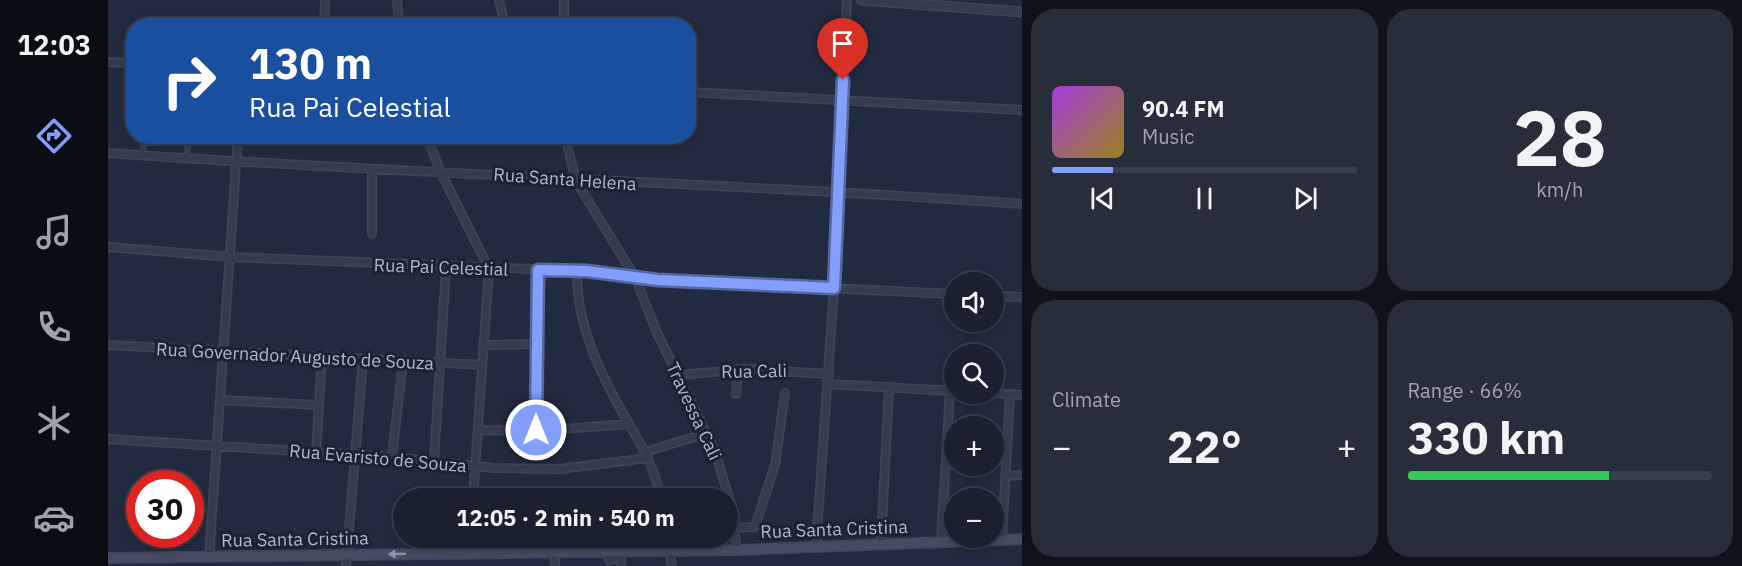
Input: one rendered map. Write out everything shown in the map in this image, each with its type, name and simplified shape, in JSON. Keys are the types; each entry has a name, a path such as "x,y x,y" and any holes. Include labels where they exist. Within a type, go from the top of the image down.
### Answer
{"main road":[{"name":"Rua Santa Cristina","path":"1004,540 1022,539"},
{"name":"Rua Santa Cristina","path":"108,558 737,550 944,542"}],"street":[{"path":"324,18 325,0"},
{"path":"397,0 398,18"},
{"path":"499,0 503,18"},
{"path":"564,0 564,18"},
{"path":"816,546 834,288 847,0"},
{"path":"861,0 1022,12"},
{"path":"108,62 126,63"},
{"path":"696,92 1022,110"},
{"path":"209,558 238,144"},
{"path":"430,144 440,171 489,269 474,488"},
{"name":"Travessa Cali","path":"567,144 576,181 635,277 657,333 707,433 725,488"},
{"name":"Rua Santa Helena","path":"108,153 237,163 440,171 576,181 838,191 1022,204"},
{"path":"372,169 372,234"},
{"name":"Rua Pai Celestial","path":"108,247 231,257 577,271 635,277 944,294"},
{"path":"434,461 446,267"},
{"path":"536,430 538,270"},
{"path":"577,271 578,302 591,348 653,467 658,488"},
{"path":"1004,296 1022,297"},
{"path":"483,345 536,344"},
{"name":"Rua Governador Augusto de Souza","path":"108,345 482,365"},
{"path":"316,453 322,357"},
{"path":"346,566 363,359"},
{"path":"392,457 404,362"},
{"path":"736,394 738,369"},
{"name":"Rua Cali","path":"679,375 738,369 772,369 829,374"},
{"path":"828,384 944,390"},
{"path":"881,543 888,387"},
{"path":"738,528 755,527 775,465 785,393"},
{"path":"1004,394 1022,395"},
{"path":"1004,497 1010,394"},
{"path":"220,400 318,405"},
{"path":"941,542 951,404"},
{"path":"479,430 536,430 629,424"},
{"name":"Rua Evaristo de Souza","path":"108,439 392,457 476,466 560,469 647,455 707,433"},
{"path":"1005,476 1022,475"},
{"path":"470,548 470,552"},
{"path":"609,548 609,560 621,558 621,566"},
{"path":"668,548 672,566"},
{"path":"555,553 555,566"}],"lane":[{"path":"142,156 143,144"},
{"path":"187,159 188,144"}],"route":[{"path":"536,430 538,270 587,271 658,280 834,288 843,80"}]}
